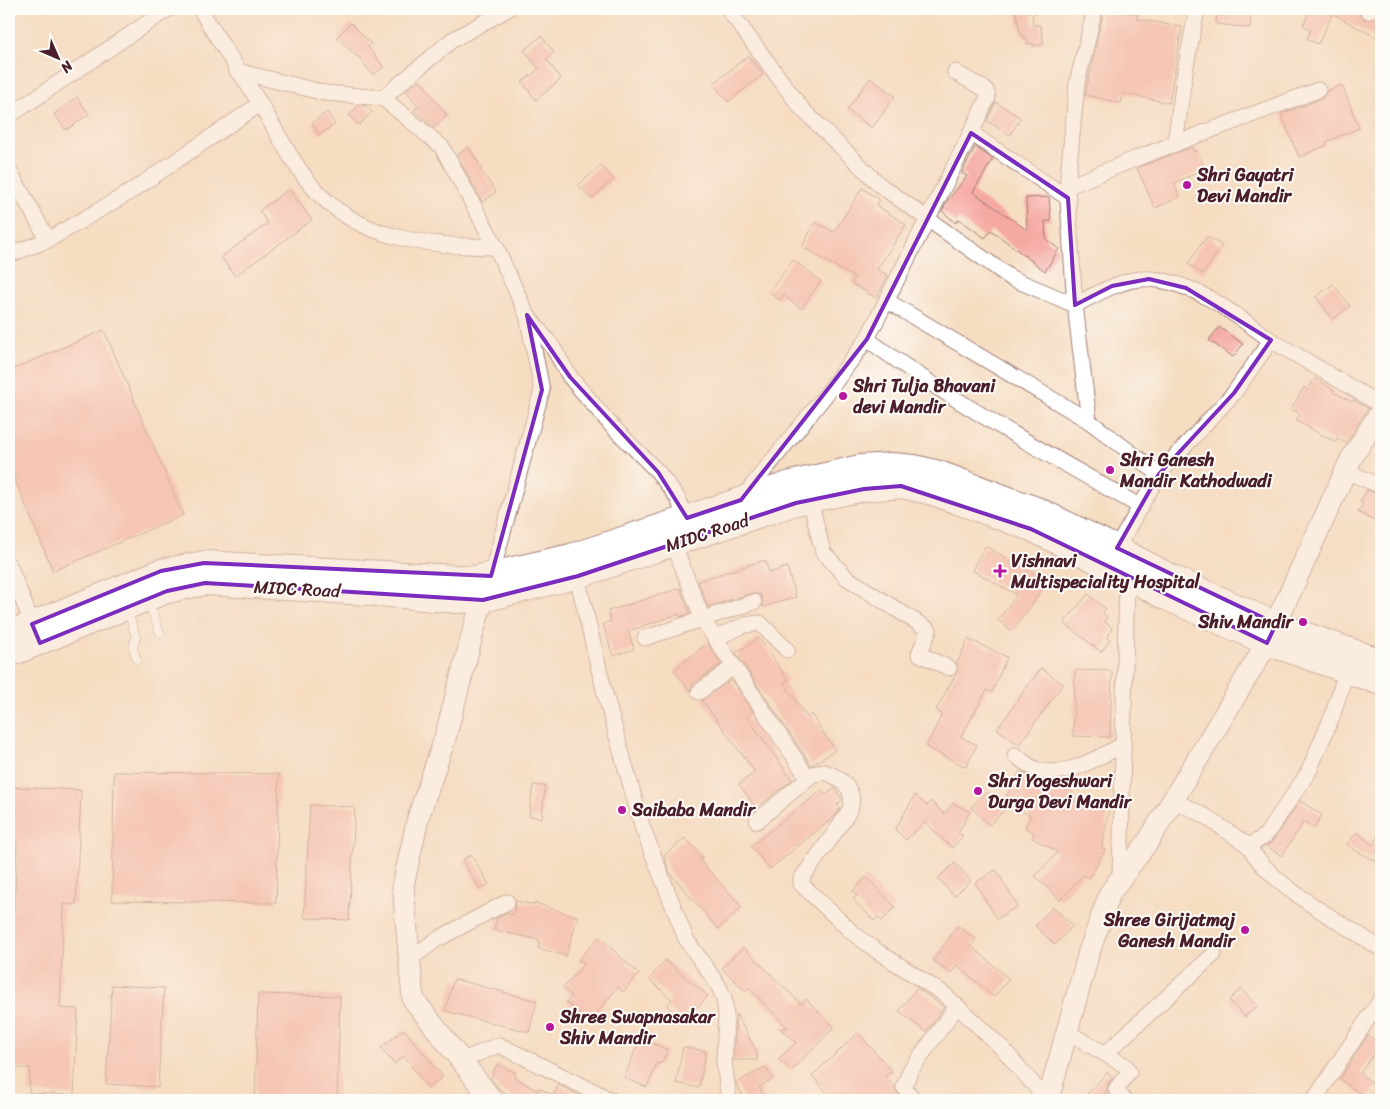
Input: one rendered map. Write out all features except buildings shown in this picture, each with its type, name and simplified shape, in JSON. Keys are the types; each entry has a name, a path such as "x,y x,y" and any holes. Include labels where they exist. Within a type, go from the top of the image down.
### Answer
{"main road":[{"name":"MIDC Road","path":"686,533 741,500 791,483 860,467 892,465 914,467 939,473 1039,510 1164,597 1272,634 1381,662"},
{"name":"MIDC Road","path":"9,655 36,633 161,571 204,562 358,582 458,601 483,600 574,566 686,533 810,500 864,488 901,486 933,494 1031,529 1117,563"},
{"name":"MIDC Road","path":"9,633 36,633 137,603 167,591 205,584 474,578 574,566"},
{"name":"MIDC Road","path":"1272,634 1346,672 1381,683"}],"street":[{"path":"9,116 168,9"},
{"path":"200,9 290,155 312,186 334,208 356,222 382,234 414,242 451,247 496,247"},
{"path":"383,98 452,40 508,9"},
{"path":"728,9 802,109 881,186 1011,278 1075,305"},
{"path":"1089,420 1075,305 1068,192 1077,83 1095,9"},
{"path":"1175,144 1185,71 1198,9"},
{"path":"1366,9 1369,11 1372,9"},
{"path":"237,71 325,93 383,98 442,147 496,247 527,315 542,390 445,738 418,818 403,886 414,1000 492,1100"},
{"path":"741,500 824,398 867,339 888,301 988,97 986,90 955,72"},
{"path":"1068,192 1175,144 1318,90"},
{"path":"9,255 48,240 130,192 260,104"},
{"path":"971,133 1068,192"},
{"path":"9,170 48,240"},
{"path":"1075,305 1112,286 1149,279 1186,288 1230,311 1271,340 1381,405"},
{"path":"888,301 1089,420 1159,474"},
{"path":"527,315 552,346 570,377 611,425 658,472 677,497 703,620 808,778"},
{"path":"867,339 968,408 1141,507"},
{"path":"1120,879 1123,745 1117,563 1141,507 1159,474 1234,393 1271,340"},
{"path":"1047,1100 1089,952 1110,893 1149,840 1272,634 1345,471 1381,412"},
{"path":"1345,471 1381,486"},
{"path":"810,500 824,552 847,578 929,630 919,654 949,668"},
{"path":"9,565 36,633"},
{"path":"574,566 605,694 643,829 686,939 718,985 724,998 726,1015 724,1061 728,1100"},
{"path":"645,638 754,602"},
{"path":"715,638 745,624 760,623 787,650"},
{"path":"699,692 733,667"},
{"path":"1249,846 1265,836 1308,773 1333,714 1346,672"},
{"path":"1015,755 1037,770 1056,771 1075,768 1123,745"},
{"path":"757,822 808,778 819,772 839,778 849,790 851,805 801,879 802,885 853,933 877,951 944,994 1008,1054 1047,1100"},
{"path":"1173,800 1205,816 1249,846 1256,859 1278,881 1381,948"},
{"path":"410,959 436,940 507,902"},
{"path":"1106,1053 1214,954"},
{"path":"1314,1100 1381,999"},
{"path":"914,1100 904,1087 910,1070 957,1006"},
{"path":"1067,1032 1129,1068 1130,1072 1116,1089 1124,1100"},
{"path":"460,1061 499,1045 611,1100"}],"lane":[{"path":"137,603 160,633"},
{"path":"137,603 136,637 133,648 137,660"}],"highlighted area":[{"path":"971,133 1068,198 1075,305 1112,286 1149,279 1186,288 1271,340 1234,393 1159,474 1117,548 1276,624 1267,643 1031,529 901,486 864,489 796,503 578,576 483,600 205,583 167,591 40,643 32,624 161,571 204,563 491,576 542,390 527,315 570,377 658,472 687,518 741,500 867,339"}],"place":[{"name":"Shri Gayatri Devi Mandir","path":"1187,185"},
{"name":"Shri Tulja Bhavani devi Mandir","path":"843,396"},
{"name":"Shri Ganesh Mandir Kathodwadi","path":"1110,470"},
{"name":"Vishnavi Multispeciality Hospital","path":"1000,571"},
{"name":"Shiv Mandir","path":"1303,622"},
{"name":"Shri Yogeshwari Durga Devi Mandir","path":"978,791"},
{"name":"Saibaba Mandir","path":"622,810"},
{"name":"Shree Girijatmaj Ganesh Mandir","path":"1245,930"},
{"name":"Shree Swapnasakar Shiv Mandir","path":"550,1027"}]}
